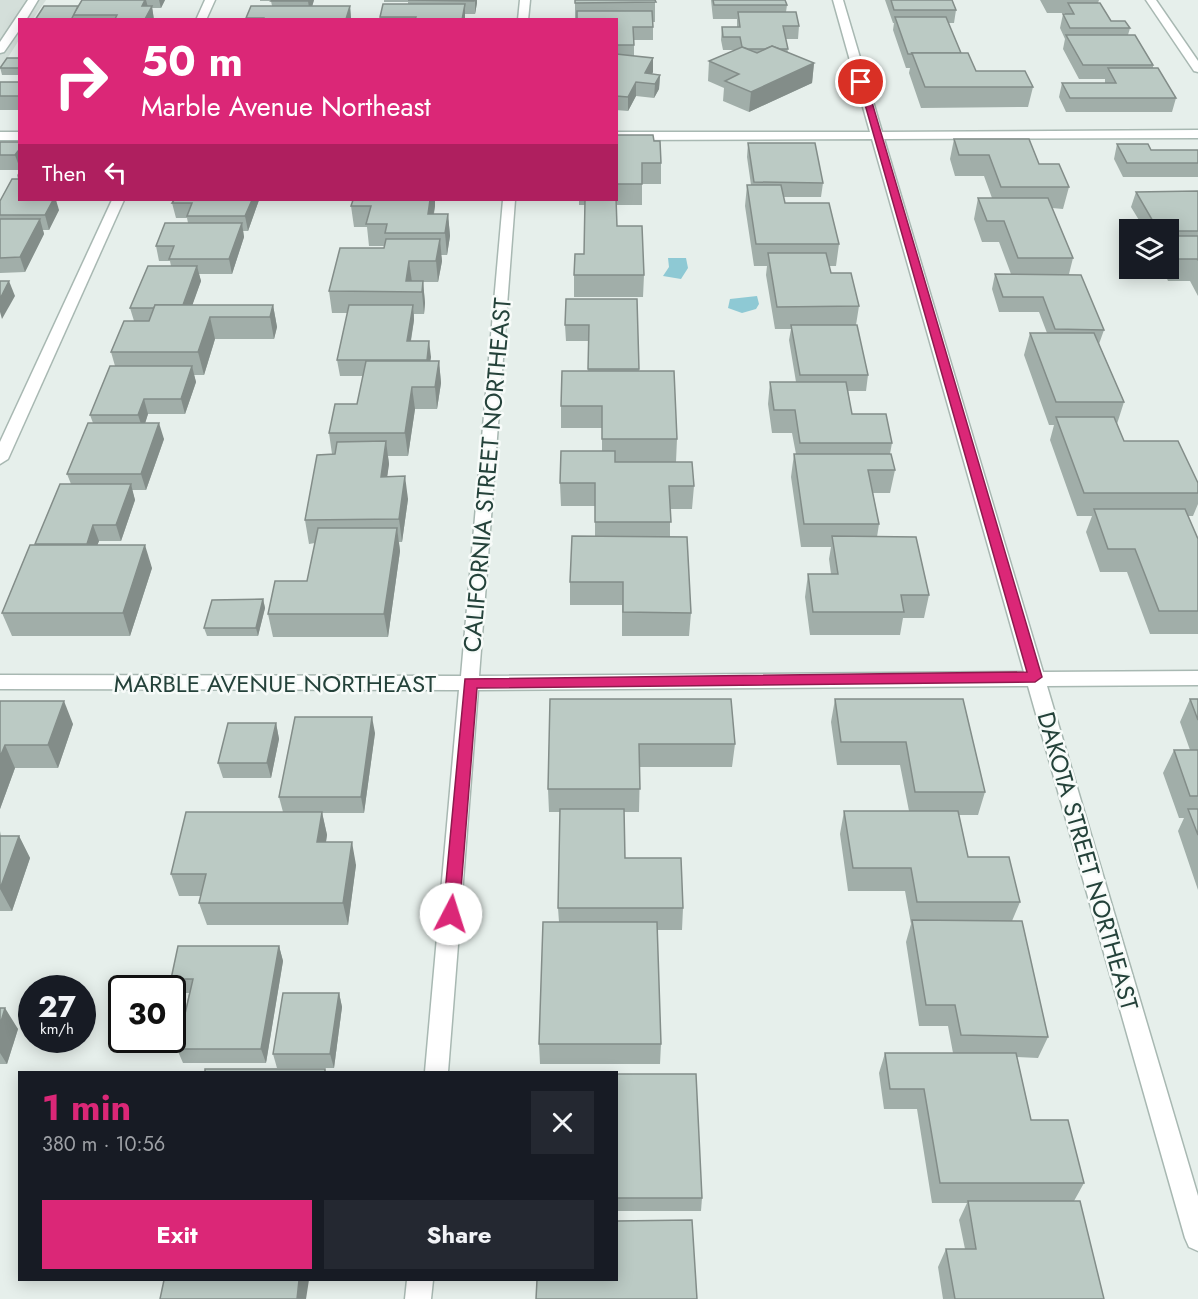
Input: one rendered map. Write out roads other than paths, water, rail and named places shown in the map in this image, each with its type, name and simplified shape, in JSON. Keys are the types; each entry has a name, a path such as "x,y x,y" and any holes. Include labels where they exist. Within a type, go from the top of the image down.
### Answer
{"street":[{"path":"21,18 33,0"},
{"path":"202,18 210,0"},
{"path":"524,18 525,0"},
{"name":"DAKOTA STREET NORTHEAST","path":"838,0 1198,1238"},
{"path":"1151,0 1198,69"},
{"path":"0,50 18,23"},
{"path":"618,136 1198,134"},
{"path":"0,136 18,136"},
{"path":"0,459 118,201"},
{"name":"CALIFORNIA STREET NORTHEAST","path":"437,1071 509,201"},
{"name":"MARBLE AVENUE NORTHEAST","path":"0,682 470,683 1035,677 1198,678"},
{"path":"418,1299 420,1281"}],"water":[{"path":"668,258 686,258 688,268 681,279 663,276 669,267"},
{"path":"757,296 759,304 756,309 742,313 728,308 730,299"}]}
